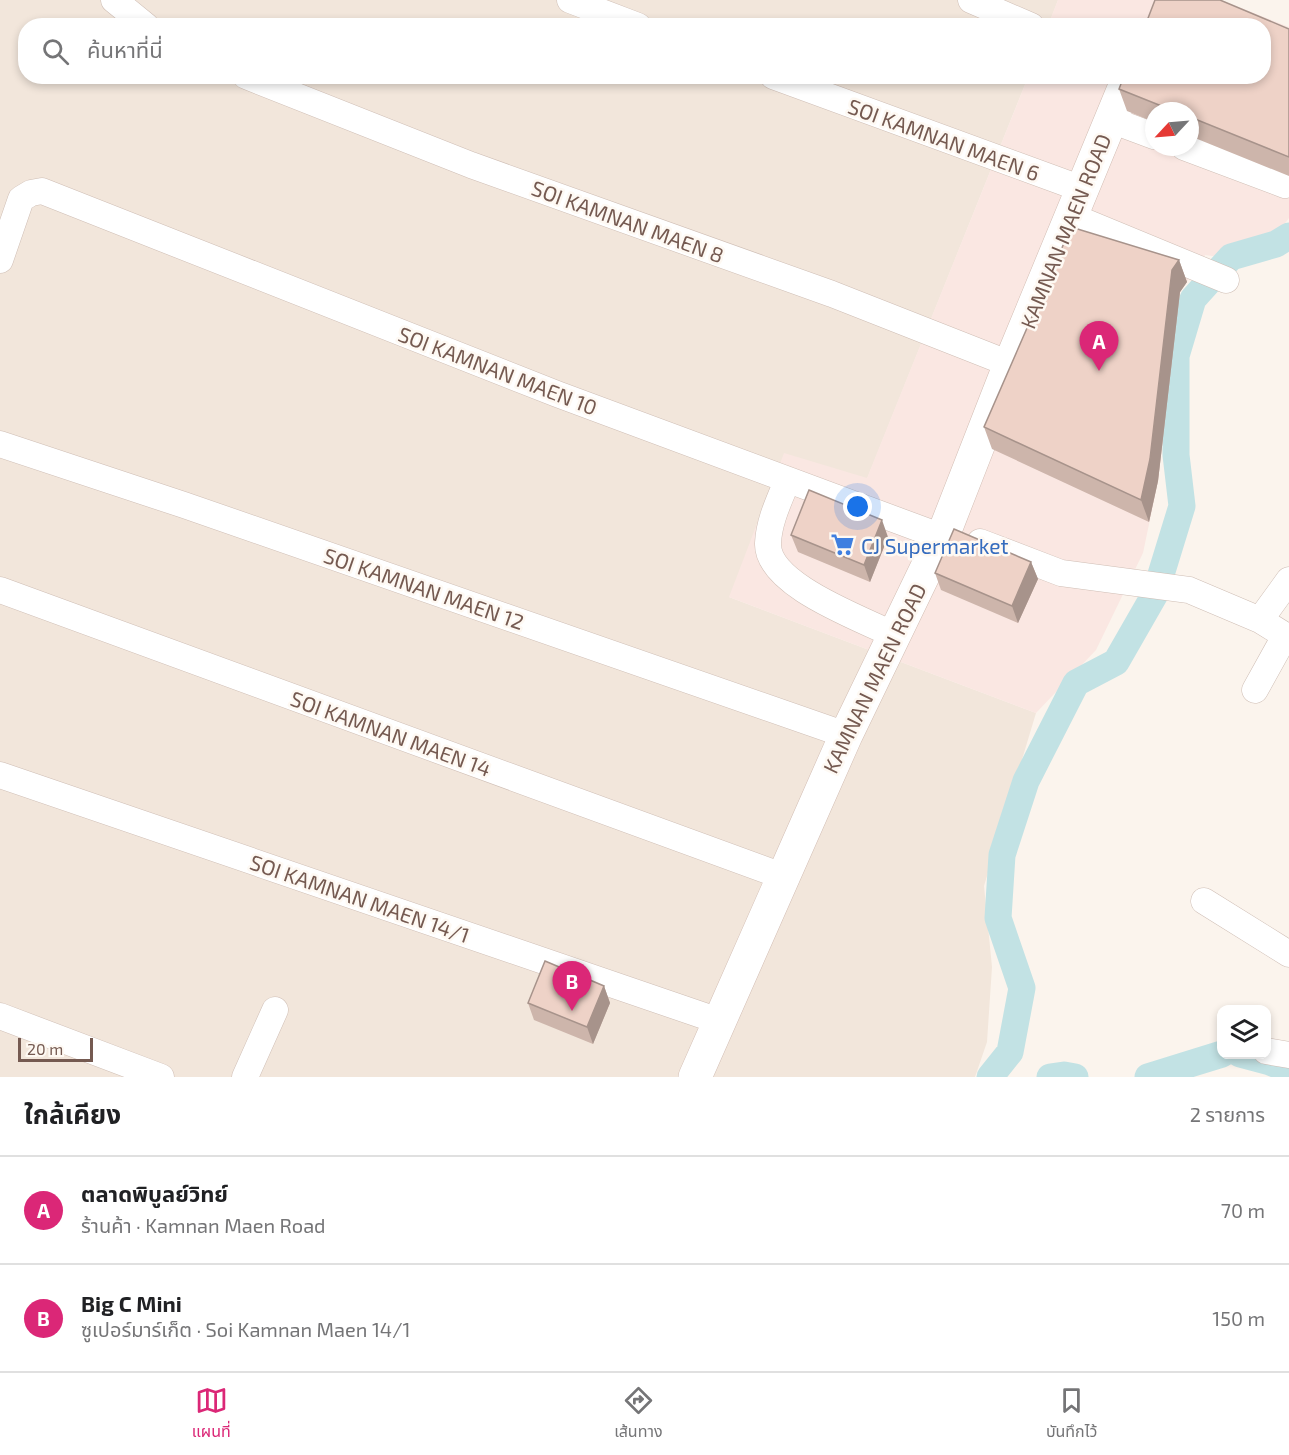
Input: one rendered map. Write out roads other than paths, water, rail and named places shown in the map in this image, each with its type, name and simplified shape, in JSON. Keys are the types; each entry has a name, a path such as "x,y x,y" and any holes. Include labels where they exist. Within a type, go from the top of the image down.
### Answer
{"street":[{"path":"114,0 136,18"},
{"path":"570,0 617,18"},
{"path":"971,0 1013,18"},
{"name":"SOI KAMNAN MAEN 8","path":"266,84 471,165 832,294 1010,364"},
{"name":"SOI KAMNAN MAEN 6","path":"792,84 1076,203 1176,259 1226,280"},
{"name":"KAMNAN MAEN ROAD","path":"695,1077 846,735 944,532 1010,364 1126,84"},
{"path":"1111,120 1145,133"},
{"path":"1199,153 1286,185"},
{"name":"SOI KAMNAN MAEN 10","path":"0,260 21,199 31,193 42,191 557,394 787,481 1061,573 1189,590 1260,620 1287,637"},
{"name":"SOI KAMNAN MAEN 12","path":"0,444 195,508 846,735"},
{"path":"787,481 772,517 767,545 778,568 798,587 894,635"},
{"path":"1260,620 1289,580"},
{"name":"SOI KAMNAN MAEN 14","path":"0,590 782,876"},
{"path":"1255,690 1287,637"},
{"name":"SOI KAMNAN MAEN 14/1","path":"0,775 719,1021"},
{"path":"1204,901 1289,954"},
{"path":"245,1077 274,1010"},
{"path":"0,1016 161,1077"},
{"path":"1271,1052 1289,1055"}],"waterway":[{"path":"990,1077 1010,1052 1022,988 998,918 1002,855 1026,781 1076,683 1116,662 1155,594 1182,506 1176,455 1176,356 1193,299 1231,257 1276,244 1289,236"},
{"path":"1148,1077 1217,1056"},
{"path":"1259,1059 1289,1070"},
{"path":"1050,1077 1064,1075 1075,1077"}],"place":[{"name":"ตลาดพิบูลย์วิทย์","path":"1099,371"},
{"name":"CJ Supermarket","path":"843,545"},
{"name":"Big C Mini","path":"572,1011"}]}
